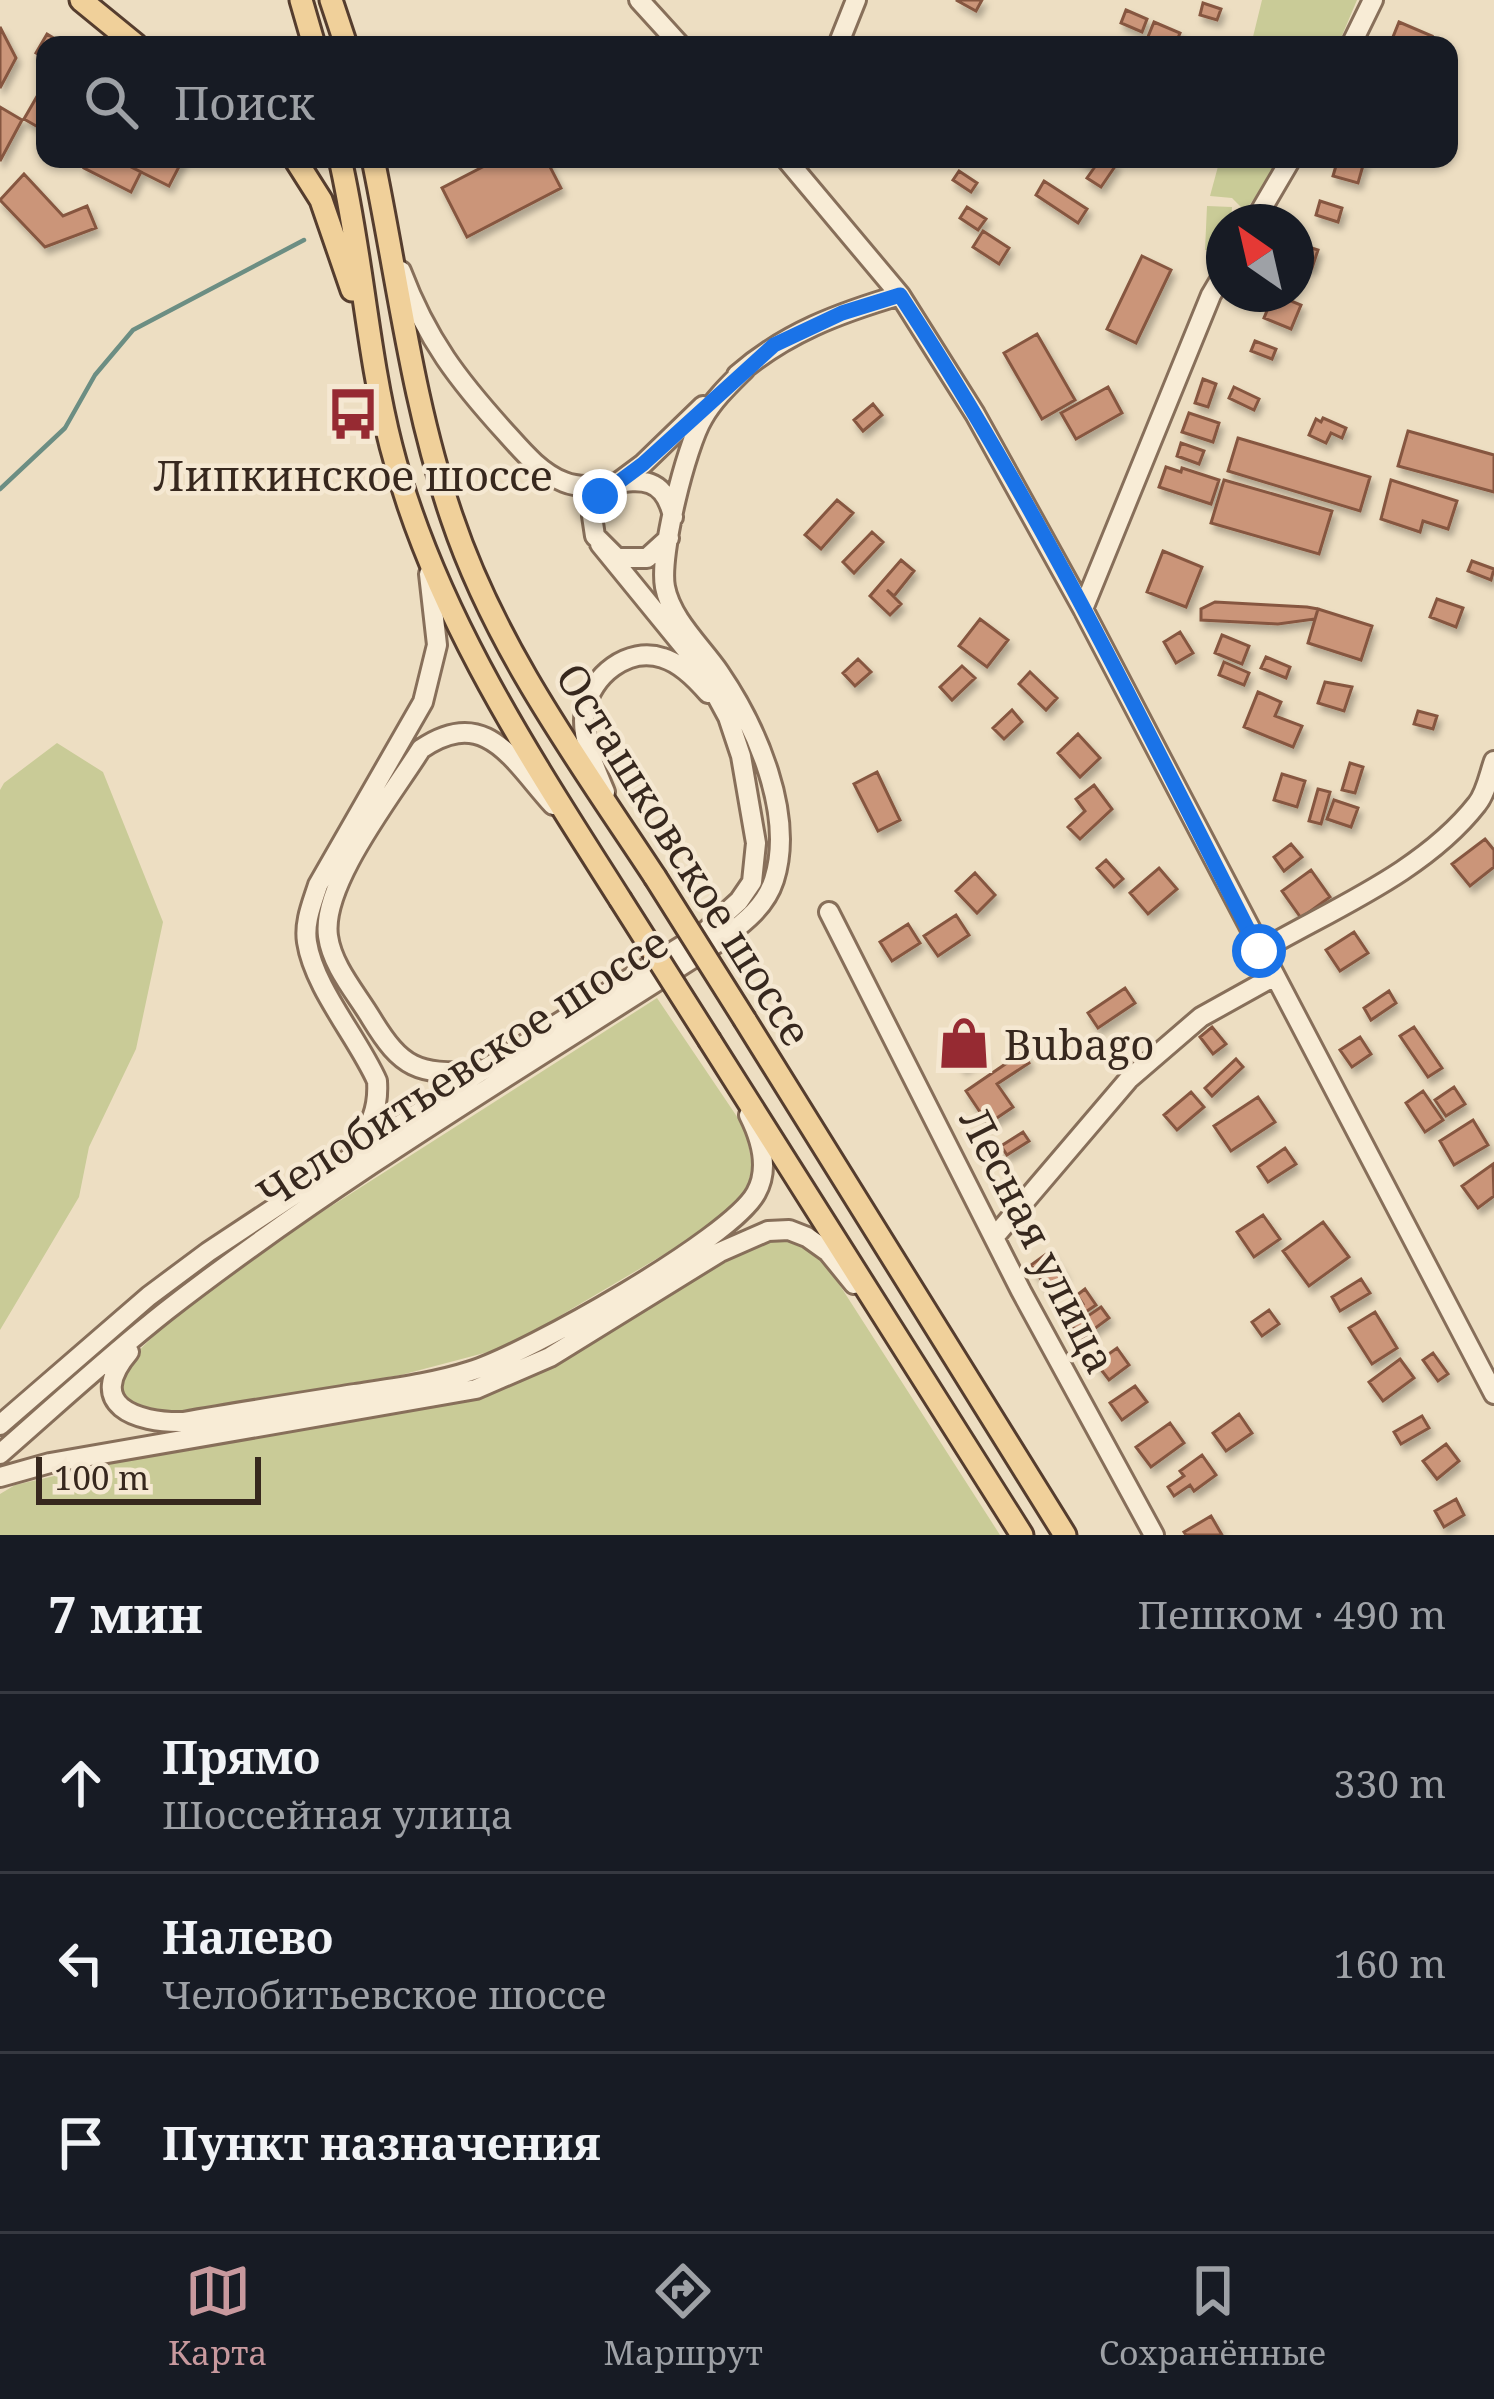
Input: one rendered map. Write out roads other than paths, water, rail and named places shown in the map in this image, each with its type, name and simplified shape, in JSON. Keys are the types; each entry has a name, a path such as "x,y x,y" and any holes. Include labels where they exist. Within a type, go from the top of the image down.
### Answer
{"main road":[{"path":"81,0 125,36"},
{"path":"301,0 311,36"},
{"path":"334,0 344,36"},
{"path":"301,168 321,200 370,340"},
{"name":"Осташковское шоссе","path":"341,168 391,447 454,614 501,706 589,850 1022,1535"},
{"name":"Осташковское шоссе","path":"375,168 427,438 453,522 485,600 532,689 745,1020 1065,1535"}],"street":[{"path":"639,0 672,36"},
{"path":"842,36 856,0"},
{"path":"1355,36 1373,0"},
{"path":"794,168 900,295 975,414 1083,609 1494,1394"},
{"path":"1265,204 1286,168"},
{"path":"391,244 434,346 457,379 530,459 567,484 583,488 636,479 657,488 669,502 672,529 658,552 636,561 617,558 600,544 592,516 600,496 614,484"},
{"name":"Челобитьевское шоссе","path":"614,484 643,464 774,345 805,328 900,295"},
{"path":"1083,609 1206,306"},
{"name":"Челобитьевское шоссе","path":"0,1454 163,1314 359,1174 720,941 763,903 778,860 775,804 765,767 737,700 671,606 664,585 672,529 697,430 714,402 745,369"},
{"path":"348,1158 372,1124 379,1102 377,1081 313,965 306,939 309,913 318,885 423,702 432,673 436,615 420,534"},
{"name":"Челобитьевское шоссе","path":"0,1425 148,1296 348,1158 706,932 740,902 756,865 753,816 728,717 702,669 600,544"},
{"path":"626,834 592,760 584,727 593,687 607,671 627,659 665,658 715,701 741,756"},
{"path":"480,1072 419,1070 388,1046 334,957 328,922 338,881 421,749 458,730 493,739 589,850"},
{"path":"1259,951 1408,866 1446,837 1488,799 1494,761"},
{"name":"Лесная улица","path":"829,912 1021,1291 1154,1535"},
{"path":"996,1235 1130,1079 1201,1017 1274,977"},
{"path":"163,1314 118,1365 112,1383 116,1399 138,1420 183,1422 431,1382 525,1349 710,1237 749,1204 759,1188 762,1148 710,1042"},
{"path":"0,1477 50,1463 476,1389 550,1357 720,1252 768,1231 789,1230 828,1252 893,1332"}],"waterway":[{"path":"0,489 65,428 95,375 133,330 304,240"}],"place":[{"name":"Липкинское шоссе","path":"353,414"},
{"name":"Bubago","path":"964,1043"}]}
